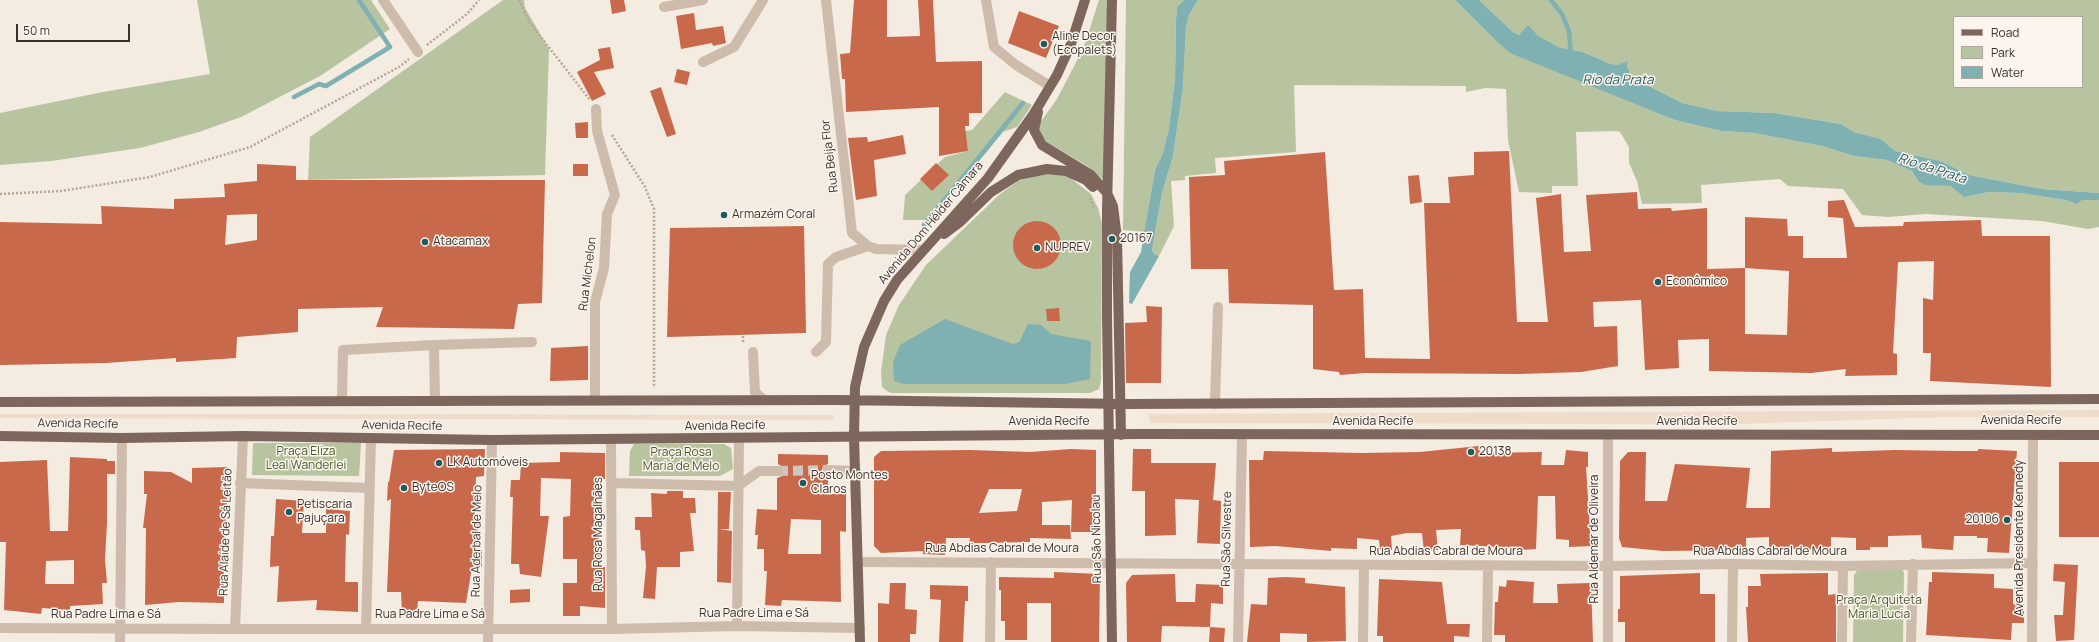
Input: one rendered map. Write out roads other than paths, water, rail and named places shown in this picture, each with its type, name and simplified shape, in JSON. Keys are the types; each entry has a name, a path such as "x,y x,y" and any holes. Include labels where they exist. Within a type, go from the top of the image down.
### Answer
{"main road":[{"name":"Avenida Dom Hélder Câmara","path":"860,642 859,562 854,437 855,387 860,362 873,323 884,301 898,280 988,178 1033,115 1072,44 1085,0"},
{"name":"Avenida Dom Hélder Câmara","path":"1108,435 1107,193 1112,0"},
{"name":"Avenida Dom Hélder Câmara","path":"1044,96 1035,120 1034,130 1037,138 1042,145 1091,175 1107,193 1113,206 1118,238 1121,435"},
{"path":"923,250 960,222 991,192 1018,175 1034,170 1057,170 1078,175 1096,191 1107,209"},
{"name":"Avenida Recife","path":"0,402 855,400 1215,404 2099,399"},
{"name":"Avenida Recife","path":"0,436 122,438 243,436 492,440 611,440 1108,435 1608,436 2099,434"},
{"name":"Rua São Nicolau","path":"1108,435 1112,642"}],"street":[{"path":"383,0 418,52"},
{"path":"664,7 703,0"},
{"path":"703,62 734,47 763,0"},
{"name":"Rua Beija Flor","path":"826,0 852,233 868,246 884,250 923,250"},
{"path":"986,0 994,47 1016,65 1050,86"},
{"name":"Rua Michelon","path":"595,400 595,302 604,268 607,214 615,195 597,131 596,109"},
{"path":"816,352 826,342 828,264 836,257 868,246"},
{"path":"1215,404 1218,307"},
{"path":"342,400 343,350 532,342"},
{"path":"434,345 435,400"},
{"path":"754,352 755,392 764,400"},
{"name":"Avenida Presidente Kennedy","path":"2032,642 2033,435"},
{"name":"Rua Alaíde de Sá Leitão","path":"235,629 243,436"},
{"name":"Rua São Silvestre","path":"1238,642 1242,436"},
{"name":"Rua Aldemar de Oliveira","path":"1608,436 1608,642"},
{"path":"120,642 122,438"},
{"path":"366,628 371,438"},
{"path":"737,626 738,439"},
{"name":"Rua Aderbal de Melo","path":"488,642 492,440"},
{"name":"Rua Rosa Magalhães","path":"611,440 612,628"},
{"path":"612,483 738,486 759,471 778,470"},
{"path":"828,470 856,471"},
{"path":"240,483 369,488"},
{"name":"Rua Abdias Cabral de Moura","path":"859,562 1111,562 1609,566 1733,564 1843,566 2033,563"},
{"path":"990,642 991,562"},
{"path":"1732,642 1733,564"},
{"path":"1911,642 1913,564"},
{"path":"1363,642 1364,565"},
{"path":"1487,642 1488,565"},
{"path":"1842,642 1843,566"},
{"name":"Rua Padre Lima e Sá","path":"0,628 612,628 737,626 860,628"}],"water":[{"path":"1184,0 1198,0 1189,15 1186,27 1183,87 1173,156 1162,193 1152,250 1154,254 1159,256 1132,304 1129,303 1130,272 1141,252 1155,170 1163,153 1169,128 1175,79 1177,7"},
{"name":"Rio da Prata","path":"1455,0 1479,0 1513,32 1519,35 1528,25 1538,36 1558,47 1583,52 1608,63 1617,65 1628,61 1627,67 1631,74 1643,83 1682,103 1717,111 1774,113 1841,124 1854,132 1881,139 1895,151 1941,161 1969,175 2042,189 2099,193 2099,200 2083,200 2076,204 2066,200 2020,193 1989,192 1964,197 1951,186 1926,185 1919,182 1912,171 1887,160 1854,156 1822,146 1754,133 1721,131 1675,120 1510,53"},
{"path":"945,319 1013,344 1019,342 1028,324 1041,325 1051,334 1091,341 1090,379 1065,384 903,384 894,381 893,362 900,345"}],"waterway":[{"path":"294,97 319,84 326,86 390,47 359,0"},
{"path":"1551,0 1562,14 1569,31 1571,55"},
{"path":"924,225 1023,103"}],"tunnel":[{"path":"778,471 828,470"}],"place":[{"name":"Aline Decor (Ecopalets)","path":"1044,44"},
{"name":"Armazém Coral","path":"724,215"},
{"name":"20167","path":"1112,239"},
{"name":"Atacamax","path":"425,242"},
{"name":"NUPREV","path":"1037,248"},
{"name":"Econômico","path":"1658,282"},
{"name":"20138","path":"1471,452"},
{"name":"LK Automóveis","path":"439,463"},
{"name":"Posto Montes Claros","path":"803,483"},
{"name":"ByteOS","path":"404,488"},
{"name":"Petiscaria Pajuçara","path":"289,512"},
{"name":"20106","path":"2007,520"}],"park label":[{"name":"Praça Eliza Leal Wanderlei","path":"306,459"},
{"name":"Praça Rosa Maria de Melo","path":"681,460"},
{"name":"Praça Arquiteta Maria Lucia","path":"1879,608"}]}
